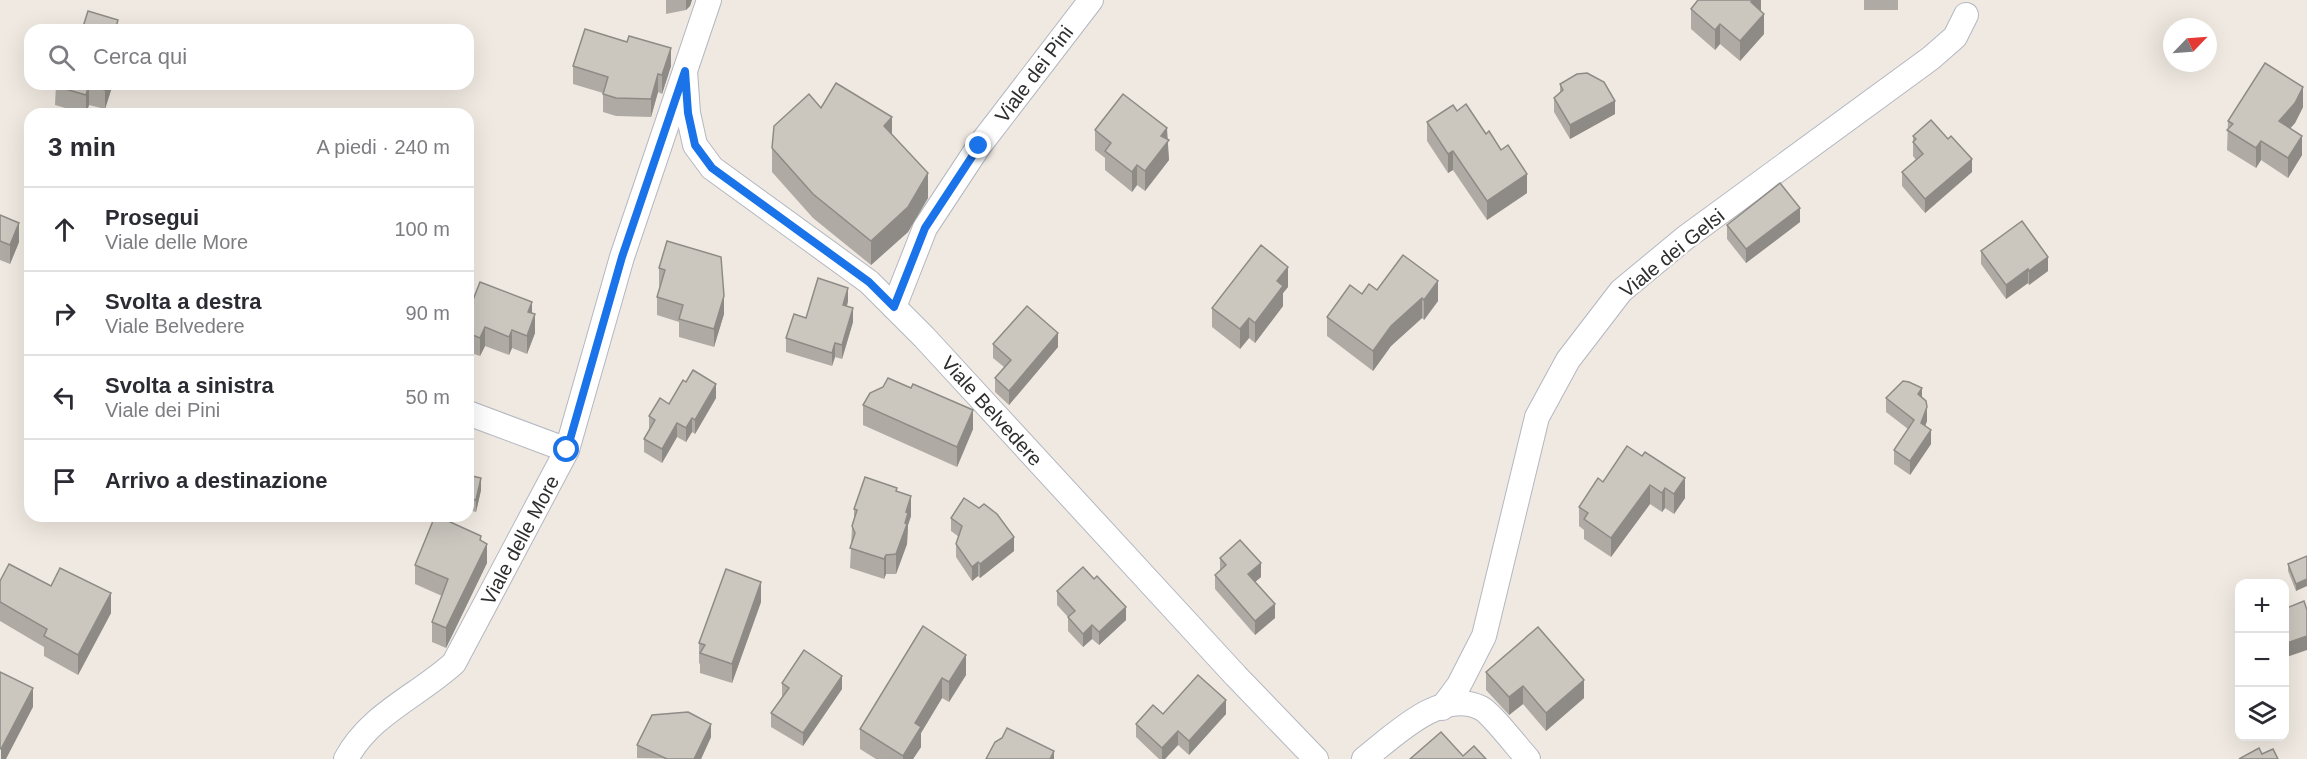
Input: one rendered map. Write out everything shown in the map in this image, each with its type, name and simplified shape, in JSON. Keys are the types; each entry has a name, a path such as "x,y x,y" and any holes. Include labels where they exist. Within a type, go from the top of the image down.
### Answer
{"street":[{"name":"Viale delle More","path":"346,759 355,742 385,713 435,680 454,663 567,450 622,257 709,0"},
{"name":"Viale dei Pini","path":"894,307 925,228 979,146 1091,0"},
{"name":"Viale dei Gelsi","path":"1442,708 1459,684 1484,636 1537,417 1568,360 1621,291 1685,238 1931,58 1955,37 1966,15"},
{"name":"Viale Belvedere","path":"685,71 688,113 695,145 712,168 852,269 894,307 1236,676 1316,759"},
{"path":"474,415 567,450"},
{"path":"1364,759 1426,713 1460,702 1483,708 1528,759"}],"building":[{"path":"1698,0 1753,0 1751,2 1764,14 1740,41 1720,24 1715,30 1691,9"},
{"path":"88,11 118,20 117,24 84,24"},
{"path":"585,29 627,42 629,36 671,48 662,75 658,74 651,99 616,98 603,94 608,77 573,66"},
{"path":"2265,63 2303,87 2295,103 2279,121 2302,136 2288,158 2261,141 2256,148 2227,130 2233,124 2228,121"},
{"path":"1587,73 1604,82 1615,101 1570,125 1554,98 1563,90 1560,84 1577,74"},
{"path":"836,83 892,117 884,126 928,173 908,207 871,241 813,194 772,148 774,126 809,94 821,108"},
{"path":"69,90 88,90 86,95"},
{"path":"1123,94 1167,128 1161,136 1169,140 1145,171 1137,165 1132,172 1105,151 1111,143 1095,130"},
{"path":"1466,104 1486,134 1489,131 1501,150 1508,145 1527,174 1487,201 1453,151 1448,154 1427,122 1453,105 1457,111"},
{"path":"1931,120 1948,139 1951,136 1972,159 1925,199 1902,172 1923,154 1913,142 1916,139 1913,136"},
{"path":"1780,183 1800,208 1746,249 1727,225"},
{"path":"0,215 19,223 10,245 0,241"},
{"path":"2022,221 2048,257 2006,285 1981,251"},
{"path":"667,241 721,257 724,296 714,329 679,319 683,305 657,297 665,270 659,268"},
{"path":"1261,245 1288,267 1277,281 1283,286 1255,323 1249,318 1240,329 1212,308"},
{"path":"1403,255 1438,281 1424,300 1422,298 1391,326 1373,351 1327,317 1350,285 1362,294 1369,284 1377,290"},
{"path":"818,278 848,288 843,305 853,308 842,345 835,343 832,353 786,338 794,314 806,318"},
{"path":"480,282 532,302 528,312 535,314 527,336 512,330 509,337 485,327 480,338 474,336 474,297"},
{"path":"1027,306 1058,333 1009,391 995,378 1011,360 993,344"},
{"path":"693,370 716,384 695,420 692,418 686,428 677,423 662,449 644,439 655,420 649,416 660,398 669,404 683,380 686,382"},
{"path":"888,378 911,388 913,384 973,410 957,447 863,405 870,393 883,387"},
{"path":"1903,381 1922,388 1918,394 1926,401 1927,407 1921,423 1931,430 1910,461 1894,450 1914,420 1886,398"},
{"path":"1627,446 1642,456 1645,452 1685,478 1674,494 1665,488 1662,493 1650,485 1611,538 1584,519 1588,513 1579,507 1598,478 1603,482"},
{"path":"474,476 481,478 476,500 474,500"},
{"path":"865,477 897,488 896,491 911,496 906,512 908,513 905,523 907,524 896,554 886,555 884,559 850,548 855,533 852,526 857,510 854,509"},
{"path":"964,498 979,508 984,504 997,514 1014,537 980,564 978,562 972,567 956,544 962,526 951,518"},
{"path":"433,522 450,522 481,536 480,540 487,544 446,628 432,622 448,579 415,565"},
{"path":"1240,540 1261,563 1248,574 1275,604 1255,621 1215,575 1226,565 1220,558"},
{"path":"2307,556 2307,579 2296,584 2288,564"},
{"path":"9,564 51,586 60,568 111,593 78,655 44,636 47,629 0,602 0,581"},
{"path":"1083,567 1094,579 1097,576 1126,607 1099,632 1092,625 1083,634 1068,617 1075,611 1057,591"},
{"path":"726,569 761,582 732,664 700,653 705,645 699,643"},
{"path":"2304,601 2307,610 2307,636 2289,642 2289,633 2289,607"},
{"path":"923,626 966,655 949,682 942,678 915,723 921,727 903,756 860,729"},
{"path":"1538,627 1584,680 1546,713 1523,686 1509,697 1486,672"},
{"path":"804,650 842,676 803,733 771,713 789,688 782,683"},
{"path":"0,672 33,688 1,749 0,748"},
{"path":"1198,675 1226,700 1189,741 1178,731 1162,748 1136,724 1153,705 1163,714"},
{"path":"688,712 711,724 694,759 667,759 637,745 652,715"},
{"path":"1007,728 1054,751 1050,759 986,759 995,742 1002,738"},
{"path":"1441,732 1463,756 1474,746 1486,759 1410,759"},
{"path":"2259,748 2262,754 2273,749 2278,759 2239,759"}],"route":[{"path":"567,450 622,257 685,71 688,113 695,145 712,168 869,282 894,307 925,228 979,146"}]}
